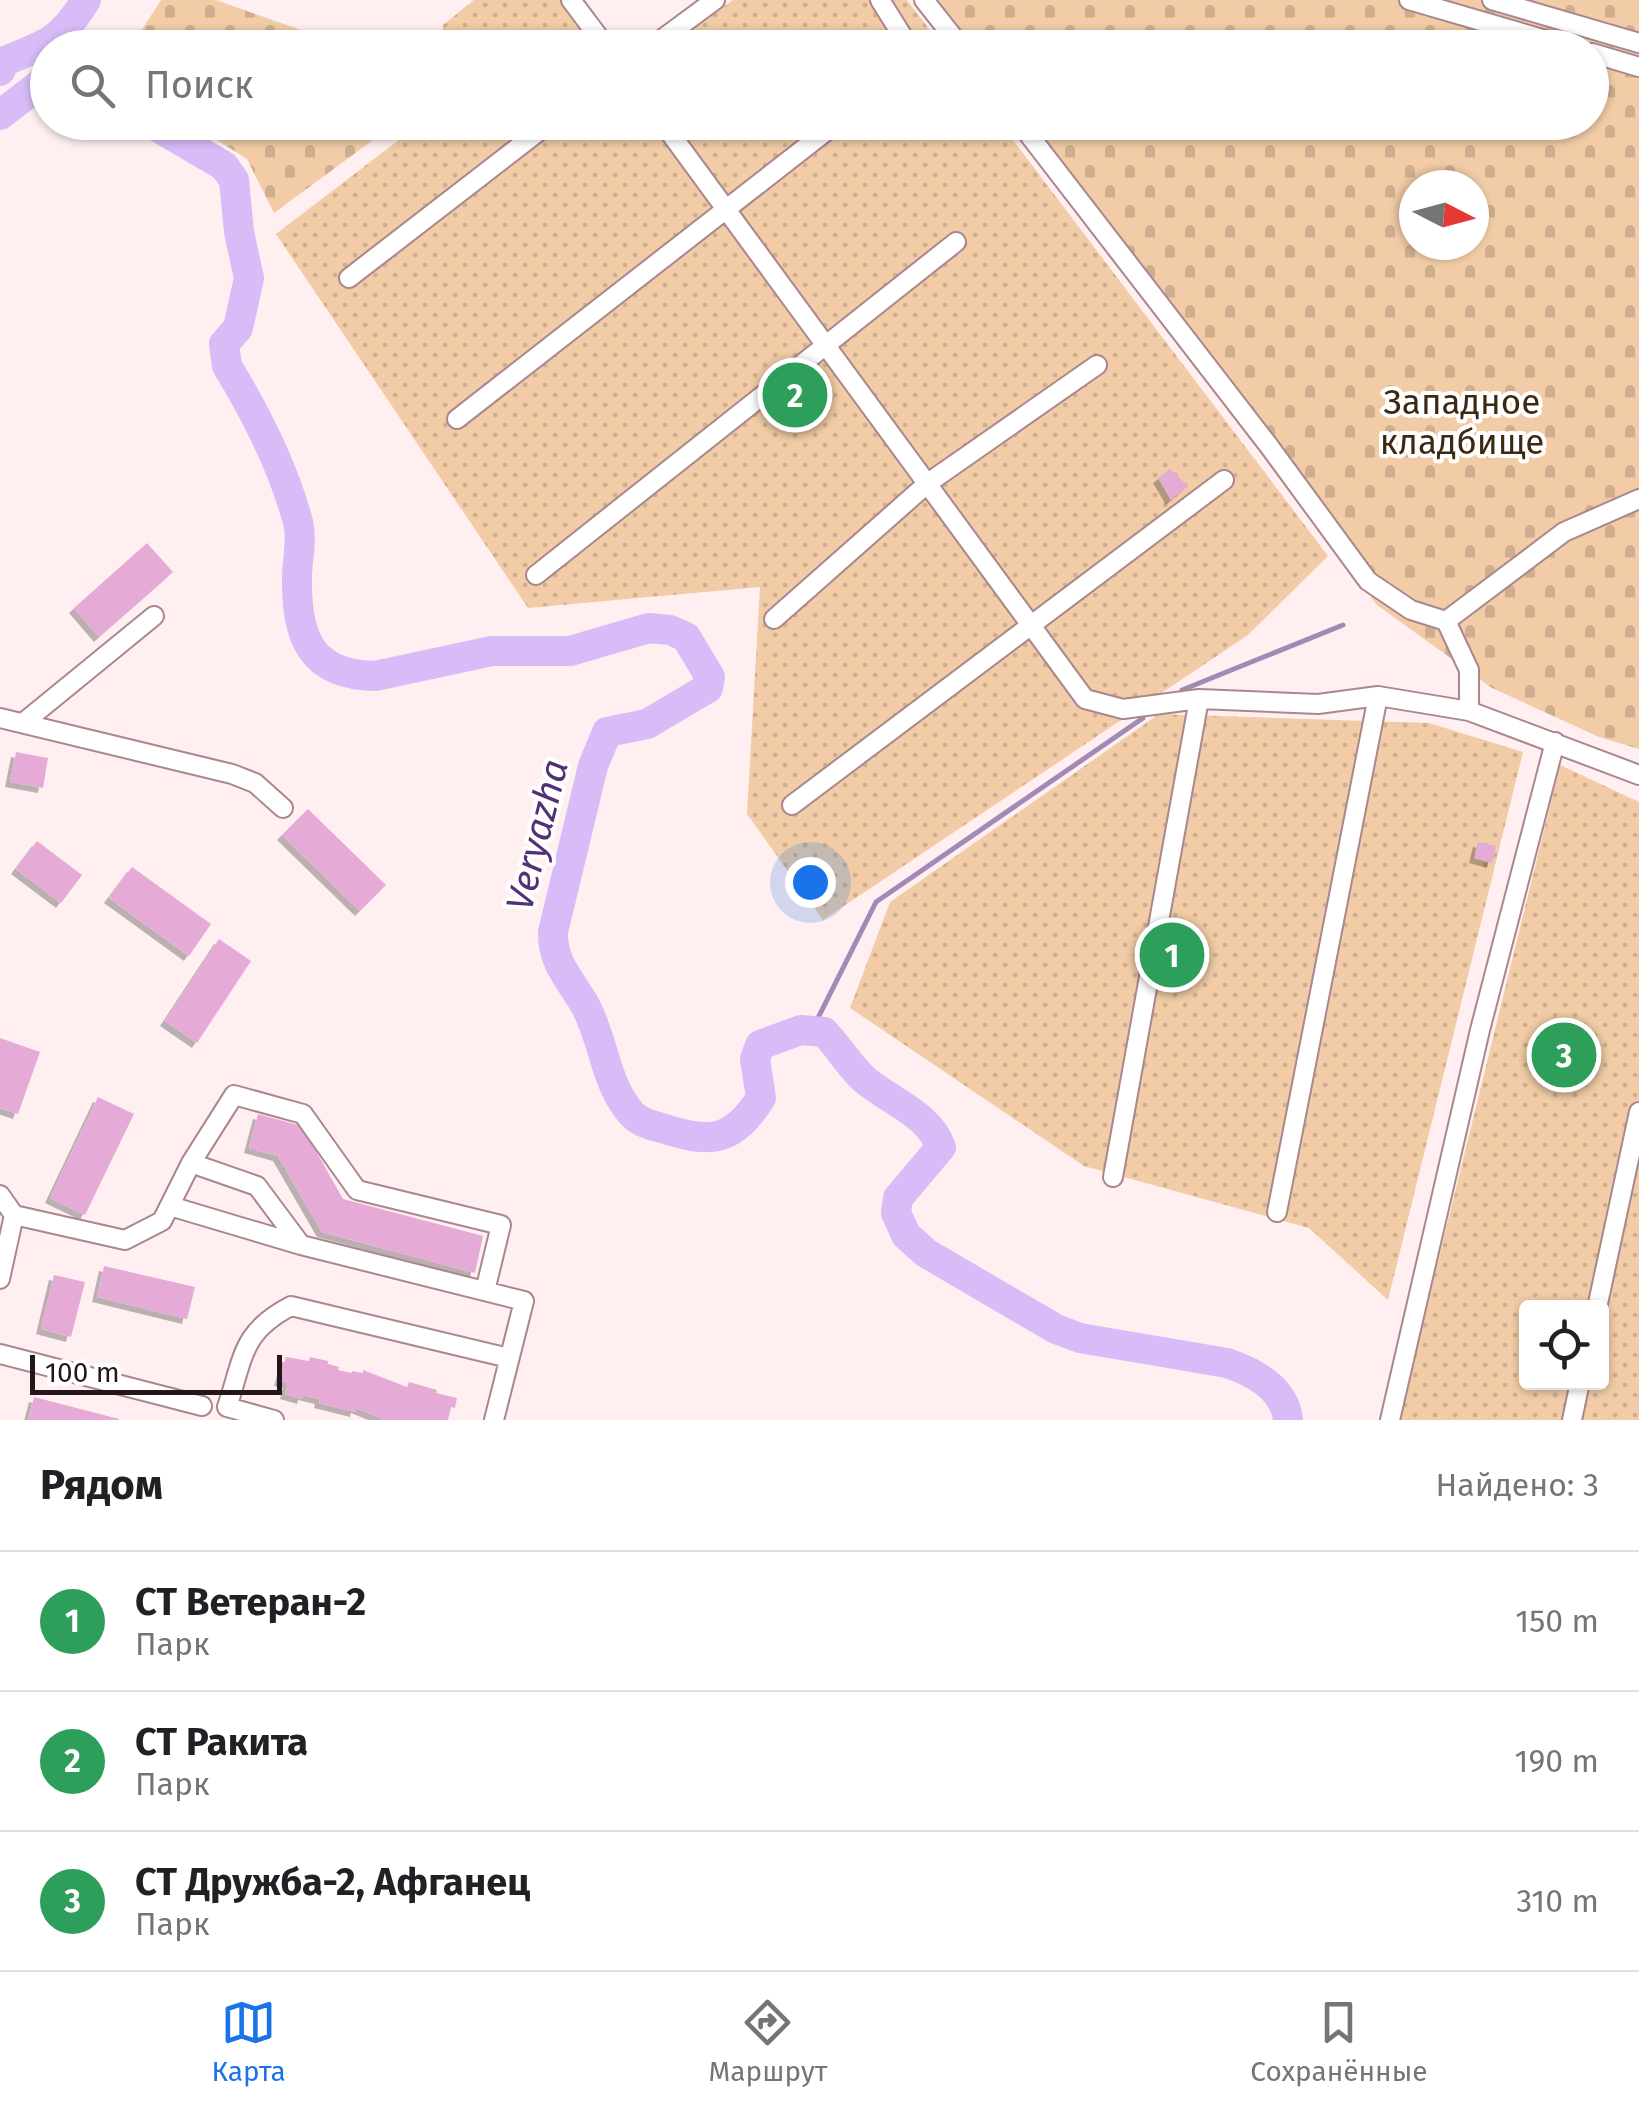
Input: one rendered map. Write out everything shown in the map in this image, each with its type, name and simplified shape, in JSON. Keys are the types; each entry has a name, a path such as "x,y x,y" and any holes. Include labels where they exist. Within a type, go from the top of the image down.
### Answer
{"street":[{"path":"571,0 594,30"},
{"path":"674,30 714,0"},
{"path":"880,0 899,30"},
{"path":"924,0 948,30"},
{"path":"1409,0 1512,30"},
{"path":"1492,0 1595,30"},
{"path":"1609,34 1639,43"},
{"path":"1609,58 1639,66"},
{"path":"349,278 528,140"},
{"path":"675,140 1085,699 1123,709 1199,699 1318,704 1378,696 1469,711 1639,775"},
{"path":"457,418 814,140"},
{"path":"1034,140 1368,581 1411,610 1446,621 1469,670 1469,711"},
{"path":"536,576 956,242"},
{"path":"774,619 928,483 1097,365"},
{"path":"792,805 1224,480"},
{"path":"1446,621 1564,532 1639,499"},
{"path":"23,723 154,616"},
{"path":"1277,1212 1378,696"},
{"path":"1112,1177 1199,699"},
{"path":"0,718 232,774 255,782 283,808"},
{"path":"1390,1420 1480,1030 1554,742"},
{"path":"0,1195 14,1215 125,1240 162,1221 191,1163 234,1095 303,1114 356,1190 500,1225 485,1292"},
{"path":"1599,1300 1639,1112"},
{"path":"191,1163 258,1186 301,1245"},
{"path":"170,1206 301,1245 524,1301 494,1420"},
{"path":"0,1279 14,1215"},
{"path":"274,1420 227,1406 251,1336 268,1318 291,1306 510,1358"},
{"path":"0,1354 202,1406"},
{"path":"1572,1420 1578,1390"}],"green space":[{"path":"161,0 216,0 301,30 142,30"},
{"path":"474,0 561,0 584,30 443,30 443,25"},
{"path":"733,0 907,0 930,30 692,30"},
{"name":"Западное кладбище","path":"913,0 1639,0 1639,749 1599,737 1492,688 1377,605 1020,140 1609,140 1609,30 937,30"},
{"path":"217,140 373,140 274,213 247,159"},
{"path":"399,140 1013,140 1328,556 1248,635 823,920 747,814 760,587 528,608 276,234"},
{"path":"1159,714 1429,723 1523,752 1388,1300 1309,1228 1084,1166 850,1008 890,902"},
{"path":"1560,765 1639,802 1639,1420 1399,1420"}],"building":[{"path":"1170,469 1188,486 1171,500 1158,478"},
{"path":"147,543 173,572 99,637 74,608"},
{"path":"16,752 48,758 43,788 10,782"},
{"path":"308,809 386,885 360,911 282,835"},
{"path":"37,841 82,875 61,903 16,869"},
{"path":"1478,842 1496,846 1492,863 1474,858"},
{"path":"132,867 211,924 189,956 109,898"},
{"path":"219,939 251,961 197,1043 165,1021"},
{"path":"0,1038 40,1052 18,1114 0,1108"},
{"path":"98,1097 134,1114 85,1215 50,1198"},
{"path":"258,1114 302,1126 343,1199 483,1236 475,1273 322,1232 278,1156 249,1148"},
{"path":"104,1266 195,1287 187,1319 97,1297"},
{"path":"54,1275 85,1282 71,1337 41,1329"},
{"path":"286,1357 309,1361 310,1357 328,1361 338,1370 363,1370 407,1387 409,1382 437,1390 436,1393 457,1398 455,1408 451,1407 448,1420 385,1420 356,1408 355,1412 319,1403 320,1399 285,1394 288,1383 279,1381"},
{"path":"34,1397 119,1419 119,1420 28,1420"}],"waterway":[{"path":"63,30 86,0"},
{"path":"0,71 5,61 30,50"},
{"name":"Veryazha","path":"0,115 30,92"},
{"name":"Veryazha","path":"180,140 224,166 234,180 249,278 238,328 224,344 227,366 268,441 292,501 300,545 298,604 313,651 337,669 375,676 492,651 570,651 649,628 670,630 686,637 710,677 708,688 647,724 607,732 593,766 553,932 559,963 586,1007 610,1075 631,1113 646,1123 696,1137 731,1131 761,1098 755,1059 760,1045 801,1030 824,1032 865,1080 927,1125 941,1147 898,1198 896,1213 906,1235 926,1253 1056,1329 1080,1338 1227,1363 1248,1371 1281,1399 1288,1420"},
{"path":"1182,690 1343,625"},
{"path":"812,1030 876,902 1143,718"}],"place":[{"name":"СТ Ракита","path":"795,395"},
{"name":"СТ Ветеран-2","path":"1172,955"},
{"name":"СТ Дружба-2, Афганец","path":"1564,1055"}]}
